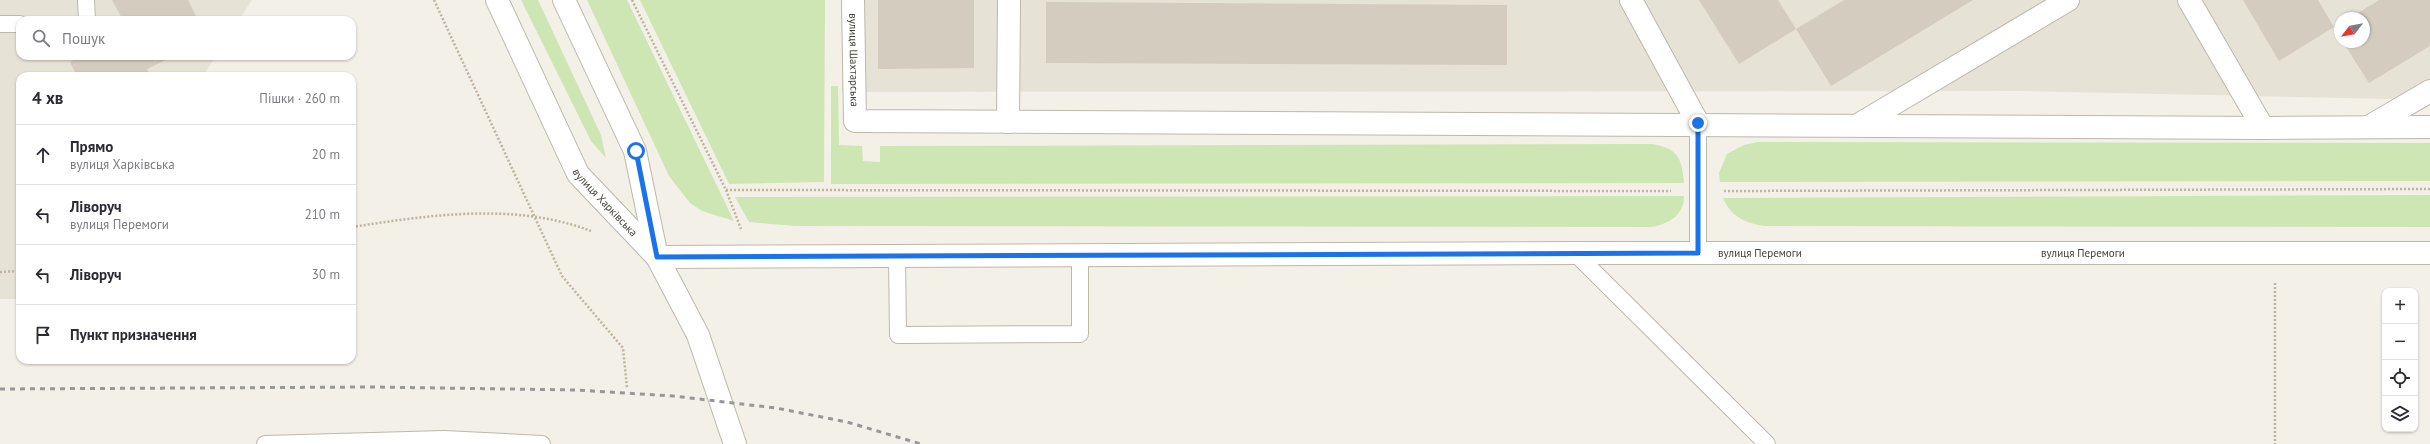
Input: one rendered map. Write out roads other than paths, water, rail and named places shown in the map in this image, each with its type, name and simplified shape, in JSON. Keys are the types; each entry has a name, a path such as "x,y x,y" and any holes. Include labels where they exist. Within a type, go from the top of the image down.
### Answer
{"street":[{"name":"вулиця Харківська","path":"497,0 578,174 657,257"},
{"name":"вулиця Харківська","path":"564,0 636,151 657,257"},
{"name":"вулиця Шахтарська","path":"854,0 855,120 1008,122"},
{"path":"1008,0 1008,122 1698,123 2263,128 2370,126 2430,127"},
{"path":"1631,0 1698,123"},
{"path":"1858,125 2068,0"},
{"path":"2190,0 2263,128"},
{"path":"2370,126 2430,91"},
{"name":"вулиця Перемоги","path":"657,257 1575,253 2430,253"},
{"path":"657,257 698,335 736,444"}],"lane":[{"path":"86,0 87,16"},
{"path":"0,24 16,24"},
{"path":"1698,123 1698,253"},
{"path":"1575,253 1767,444"},
{"path":"897,256 898,335 1080,334 1080,256"},
{"path":"265,444 444,439 542,444"}],"railway":[{"path":"0,389 372,387 576,390 673,396 776,408 847,422 921,444"}]}
